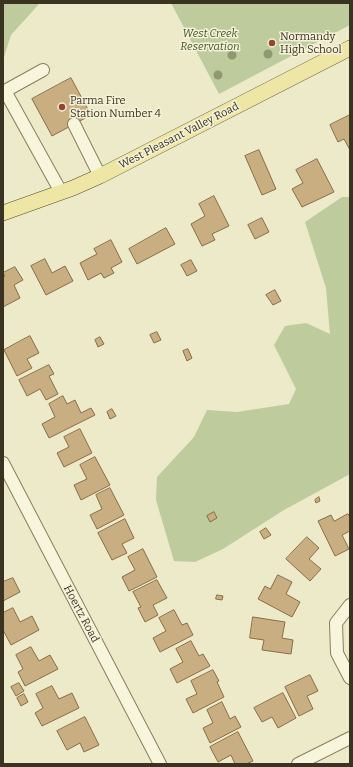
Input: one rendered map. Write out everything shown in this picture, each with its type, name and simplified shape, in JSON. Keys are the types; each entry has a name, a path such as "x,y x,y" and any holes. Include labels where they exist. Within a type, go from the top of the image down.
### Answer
{"main road":[{"name":"West Pleasant Valley Road","path":"3,213 100,176 350,48"}],"street":[{"path":"43,70 5,91 61,192"},
{"path":"74,124 100,176"},
{"name":"Hoertz Road","path":"3,463 8,487 160,764"},
{"path":"350,605 336,623 337,653 350,678"},
{"path":"298,764 350,738"}],"green space":[{"path":"3,3 40,3 11,35 3,60"},
{"name":"West Creek Reservation","path":"171,3 350,3 350,25 219,94"},
{"path":"342,197 350,197 350,474 284,510 223,549 195,562 174,561 156,500 157,477 194,437 207,410 237,412 289,404 296,389 274,345 285,326 306,323 330,334 326,288 305,222"}],"building":[{"name":"Parma Fire Station Number 4","path":"71,78 91,115 52,136 32,99"},
{"path":"350,115 350,150 344,139 338,142 330,125"},
{"path":"259,150 276,189 262,195 245,156"},
{"path":"317,159 334,192 302,207 292,189 303,183 296,170"},
{"path":"214,196 229,226 212,234 215,240 202,246 191,224 205,216 199,204"},
{"path":"262,218 269,232 255,239 248,225"},
{"path":"166,228 175,244 137,264 129,249"},
{"path":"111,240 122,262 111,268 114,273 104,278 101,273 88,280 80,263 97,254 94,249"},
{"path":"45,259 52,273 65,266 73,281 46,295 31,266"},
{"path":"191,260 197,271 187,276 181,265"},
{"path":"15,267 23,280 14,285 20,298 3,307 3,277 5,276 3,273"},
{"path":"275,290 281,301 273,305 266,295"},
{"path":"157,332 161,340 154,343 150,335"},
{"path":"30,336 39,353 27,359 32,368 17,376 4,350"},
{"path":"100,337 104,344 98,347 95,340"},
{"path":"188,349 192,358 187,361 183,351"},
{"path":"49,365 54,374 49,376 58,394 46,400 40,389 27,396 19,380"},
{"path":"63,396 67,404 75,400 81,413 91,408 95,415 49,438 42,424 55,417 49,404"},
{"path":"112,409 116,416 110,419 107,412"},
{"path":"80,429 92,453 64,467 57,453 69,447 64,437"},
{"path":"95,457 110,485 81,500 74,485 87,479 80,465"},
{"path":"110,488 124,515 97,529 90,515 102,509 96,495"},
{"path":"319,497 320,501 316,503 315,500"},
{"path":"214,512 217,518 210,522 207,516"},
{"path":"348,514 350,517 350,531 342,535 349,549 335,556 318,521 331,515 334,521"},
{"path":"125,519 134,538 122,544 127,553 112,560 98,533"},
{"path":"266,528 271,535 264,539 260,532"},
{"path":"307,537 319,548 309,559 321,569 310,581 286,559"},
{"path":"143,549 157,577 129,591 122,577 135,570 128,557"},
{"path":"278,575 292,582 286,594 300,602 292,617 258,599 265,586 270,589"},
{"path":"13,578 20,592 3,601 3,582"},
{"path":"157,580 167,598 153,605 158,615 145,622 138,608 141,607 133,592"},
{"path":"217,595 223,596 222,600 216,599"},
{"path":"13,608 20,622 32,616 39,630 11,645 3,630 3,613"},
{"path":"174,610 182,625 187,623 193,635 160,652 153,638 166,631 159,618"},
{"path":"253,617 285,622 282,638 293,640 291,654 262,650 264,640 250,638"},
{"path":"191,641 199,656 203,654 210,666 177,683 170,669 183,662 176,649"},
{"path":"31,647 39,661 50,655 58,669 25,686 18,672 23,669 16,655"},
{"path":"213,670 219,681 217,682 224,697 193,713 186,699 197,694 191,681"},
{"path":"310,675 318,691 307,696 313,709 299,716 285,687"},
{"path":"19,683 24,691 16,696 11,687"},
{"path":"52,686 59,699 72,693 79,708 42,726 35,713 43,708 36,694"},
{"path":"283,693 296,718 278,728 272,717 262,722 254,708"},
{"path":"24,694 28,702 21,706 17,698"},
{"path":"222,702 230,719 235,716 241,727 210,743 203,728 213,723 207,710"},
{"path":"85,717 99,745 84,752 80,743 67,750 57,731"},
{"path":"238,732 253,761 246,764 235,764 231,755 218,762 210,747"}],"place":[{"name":"Normandy High School","path":"272,43"},
{"name":"Parma Fire Station Number 4","path":"62,107"}]}
